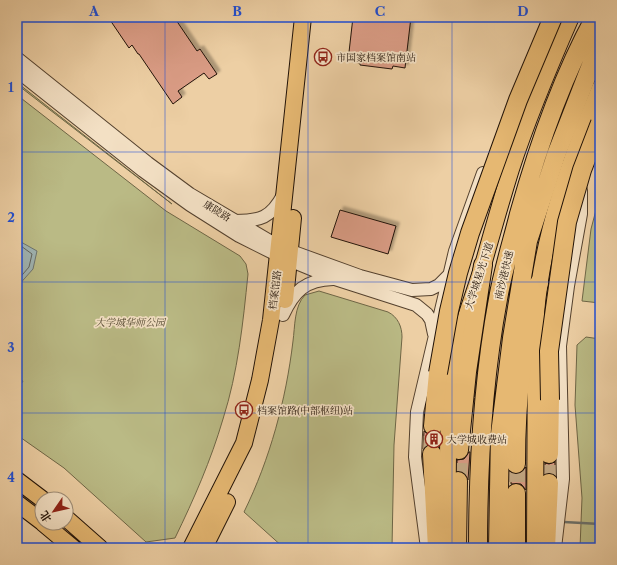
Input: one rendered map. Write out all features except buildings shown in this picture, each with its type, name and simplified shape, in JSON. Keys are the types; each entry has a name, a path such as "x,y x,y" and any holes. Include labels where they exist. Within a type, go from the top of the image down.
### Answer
{"highway":[{"path":"433,426 438,373 451,303 470,233 518,100 553,17"},
{"name":"南沙港快速","path":"478,548 483,432 488,364 498,298 530,175 562,84 595,17"},
{"name":"南沙港快速","path":"498,548 500,434 512,338 528,241 556,155 600,42"},
{"path":"549,454 549,351 567,222 582,170 600,123"},
{"path":"459,450 467,372 483,265"},
{"path":"516,464 521,366 531,308 538,283"},
{"path":"432,454 436,548"},
{"path":"457,548 458,481"},
{"path":"546,548 548,483"},
{"path":"516,493 516,548"}],"main road":[{"name":"档案馆路","path":"195,547 254,443 275,358 283,315 286,191 303,17"},
{"name":"档案馆路","path":"195,547 244,443 267,345 285,254 312,17"},
{"name":"大学城星光下道","path":"446,548 452,379 456,356 465,318 483,265 511,169 524,131 571,17"},
{"path":"535,548 536,314 538,283 556,210 572,159 600,88"},
{"path":"17,480 34,493"},
{"path":"17,502 34,515"},
{"path":"74,525 100,548"},
{"path":"53,531 73,548"}],"street":[{"name":"康陵路","path":"17,58 168,178 285,254 412,290 431,289 439,285 448,276"},
{"name":"康陵路","path":"17,71 143,171 190,205 240,236 285,254 335,279 416,305 427,314 431,320 434,334"},
{"path":"427,548 418,483 416,442 420,398 434,334 448,276 469,208 482,174 510,148 524,131"},
{"path":"555,548 564,473 560,346 582,199 581,189 572,159"},
{"path":"235,221 250,221 264,217 277,206 286,191"},
{"path":"283,315 294,295 300,289 315,281 335,279"}],"green space":[{"path":"20,85 172,204 19,86"},
{"name":"大学城华师公园","path":"17,95 166,211 240,256 246,264 248,274 242,329 233,383 208,464 175,538 146,542 64,468 17,435 17,391 23,381 17,378"},
{"path":"600,195 600,303 582,301 591,229"},
{"path":"319,291 388,312 397,319 400,326 402,337 394,445 392,548 284,548 244,512 262,471 276,429 286,385 299,305 305,295"},
{"path":"586,337 600,339 600,548 580,548 582,498 575,405 577,345"}],"water":[{"path":"21,242 37,251 33,269 17,287 17,243"}],"waterway":[{"path":"564,522 600,524"}],"tunnel":[{"path":"432,454 433,426"},
{"path":"458,481 459,450"},
{"path":"549,454 549,483"},
{"path":"516,464 516,493"}],"place":[{"name":"市国家档案馆南站","path":"323,57"},
{"name":"档案馆路(中部枢纽)站","path":"244,410"},
{"name":"大学城收费站","path":"434,439"}]}
